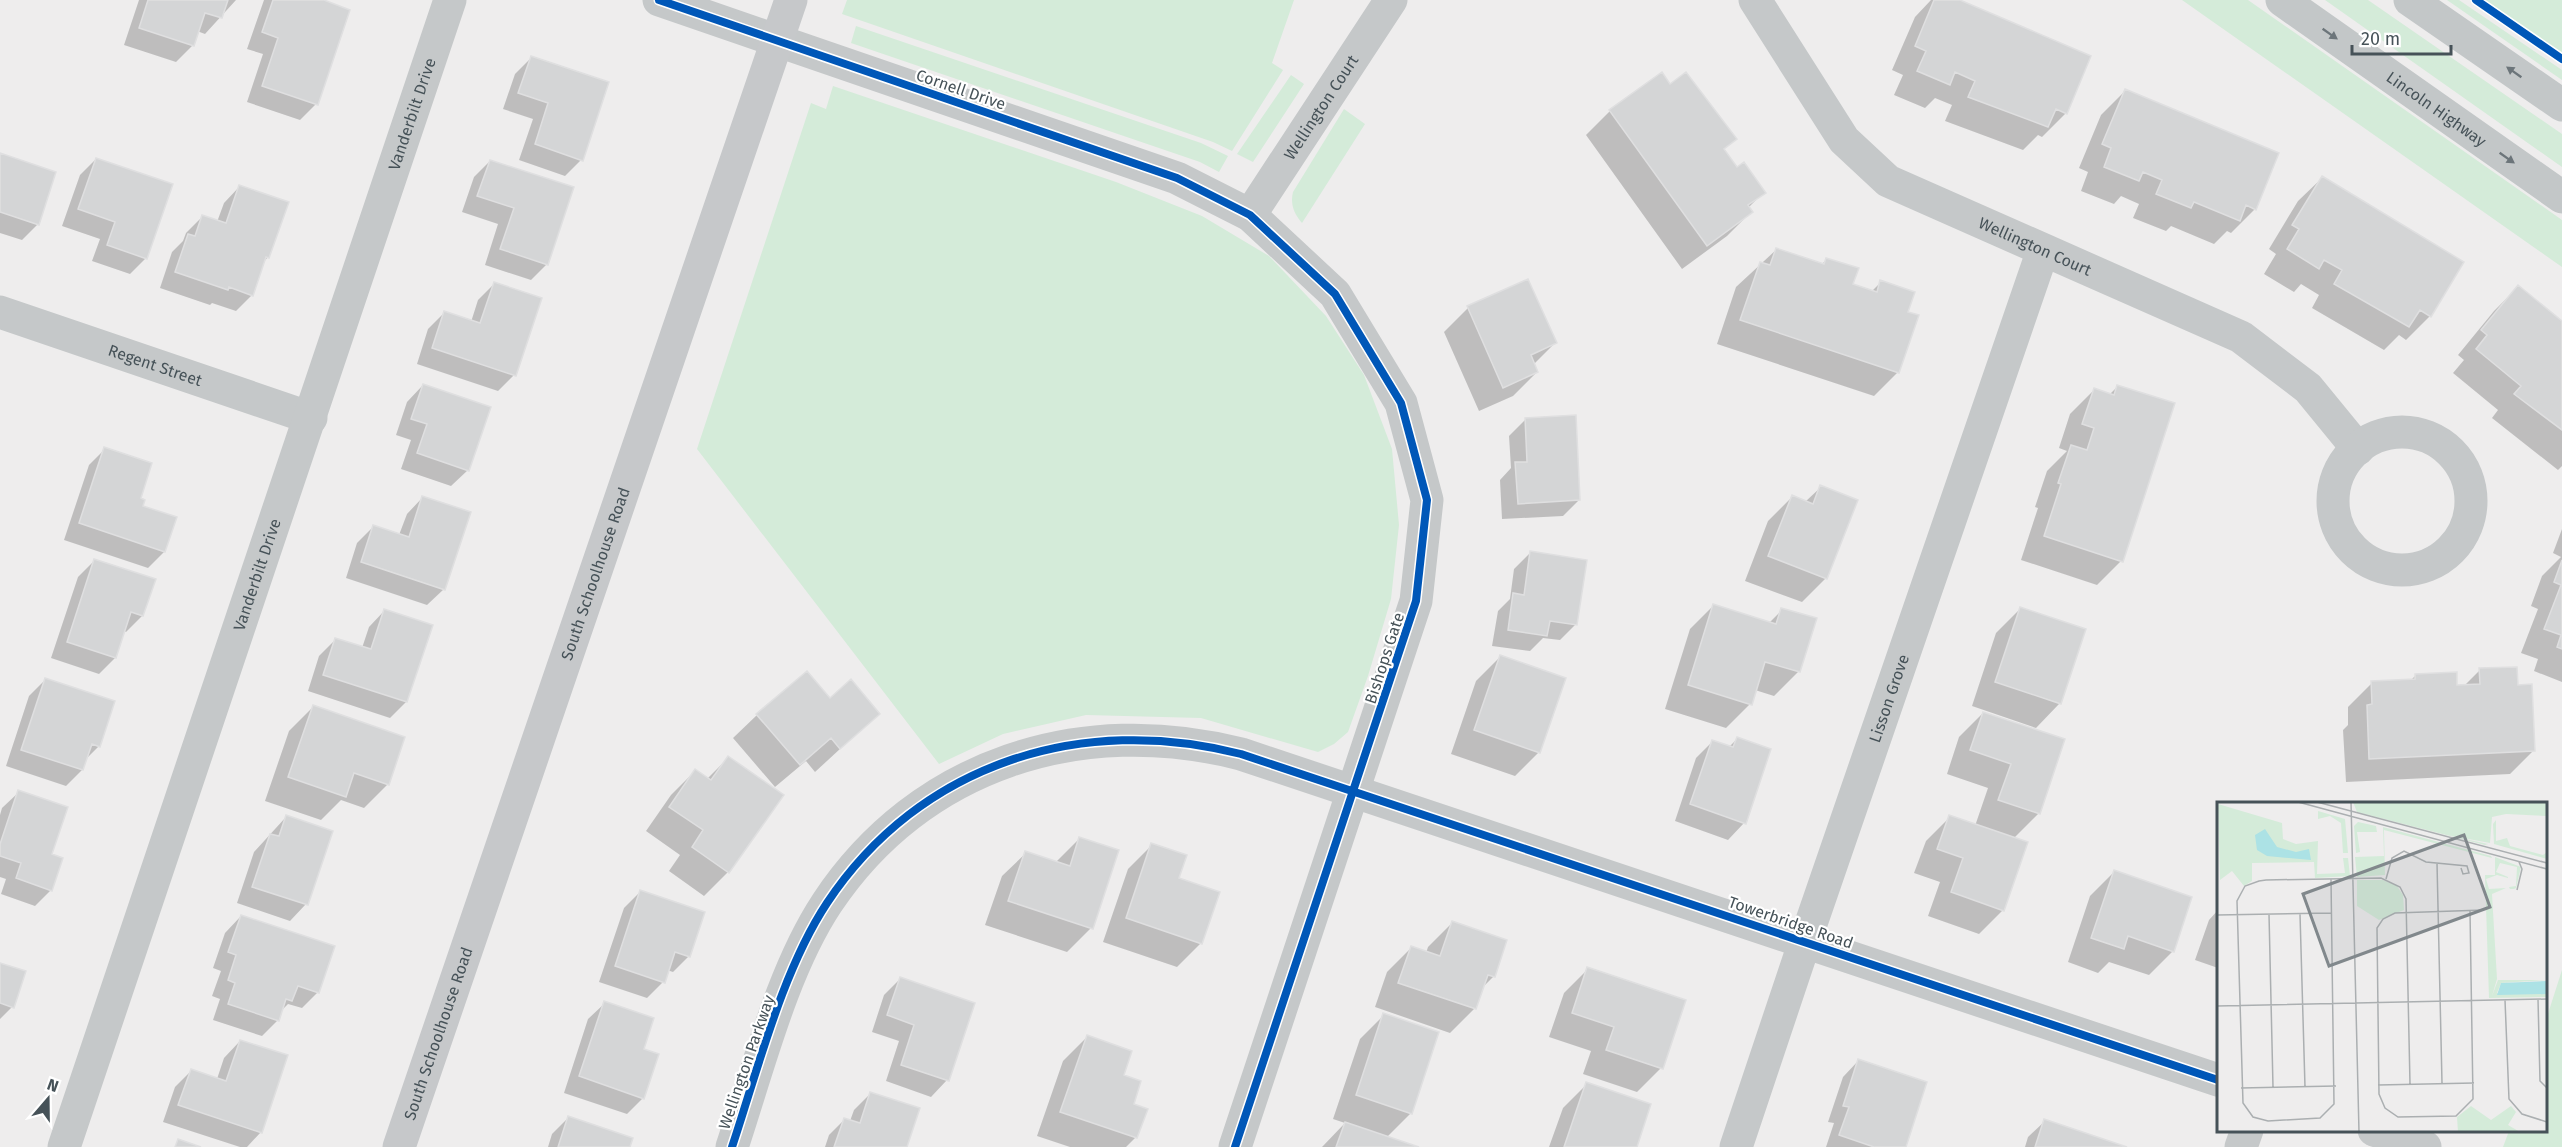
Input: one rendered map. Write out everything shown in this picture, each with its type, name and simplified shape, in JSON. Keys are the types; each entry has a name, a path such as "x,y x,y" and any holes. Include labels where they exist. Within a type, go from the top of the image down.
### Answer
{"main road":[{"name":"Lincoln Highway","path":"2282,0 2562,197"},
{"path":"2410,0 2562,105"}],"street":[{"name":"Vanderbilt Drive","path":"64,1147 450,0"},
{"name":"Cornell Drive","path":"659,0 1177,178 1250,215"},
{"name":"South Schoolhouse Road","path":"399,1147 791,0"},
{"name":"Wellington Court","path":"1250,215 1390,0"},
{"name":"Wellington Court","path":"1755,0 1844,140 1888,182 2241,337 2308,387 2358,449"},
{"name":"Bishops Gate","path":"1235,1147 1355,791 1416,601 1427,500 1401,403 1335,294 1250,215"},
{"name":"Lisson Grove","path":"1736,1147 2043,250"},
{"name":"Regent Street","path":"0,312 310,418"},
{"path":"2388,433 2411,433 2433,439 2452,453 2465,472 2471,493 2470,516 2462,537 2447,555 2428,566 2406,571 2383,568 2362,559 2346,543 2336,522 2332,499 2337,476 2348,457 2358,449 2366,441 2388,433"},
{"name":"Wellington Parkway","path":"732,1147 786,985 803,945 827,903 858,862 893,827 936,796 989,767 1039,750 1089,741 1153,739 1202,744 1355,791"},
{"name":"Towerbridge Road","path":"1355,791 2217,1080"},
{"path":"2241,1147 2247,1132"},
{"path":"2377,1132 2425,1147"}],"green space":[{"path":"847,0 1294,0 1272,63 1283,70 1232,151 1213,142 842,14"},
{"path":"2182,0 2248,0 2562,220 2562,267"},
{"path":"2325,0 2368,0 2562,134 2562,167"},
{"path":"2447,0 2459,0 2562,70 2562,80"},
{"path":"2485,0 2562,0 2562,54"},
{"path":"856,26 1201,143 1228,156 1219,172 1200,162 851,43"},
{"path":"1291,75 1304,84 1253,162 1237,154"},
{"path":"833,86 1116,182 1202,216 1269,256 1326,316 1364,375 1392,449 1399,525 1391,599 1368,676 1348,732 1334,744 1318,752 1201,718 1086,715 1003,734 939,764 697,449 811,103 826,109"},
{"path":"1344,109 1365,124 1302,223 1293,209 1293,192"},
{"path":"2562,970 2562,1147 2503,1147 2509,1132 2547,1132 2547,1017"}],"building":[{"path":"148,0 228,0 222,18 205,13 194,46 139,28"},
{"path":"273,0 324,0 350,10 318,105 262,86 278,38 262,32"},
{"path":"1934,0 1960,0 2091,56 2067,114 2056,109 2048,127 1968,97 1975,81 1955,72 1950,85 1917,71 1926,51 1915,46"},
{"path":"531,56 609,82 583,161 535,144 548,103 518,93"},
{"path":"1662,72 1670,84 1686,72 1737,139 1724,149 1737,167 1744,162 1766,193 1748,205 1753,212 1707,246 1609,110"},
{"path":"2125,89 2279,153 2256,210 2246,205 2240,221 2194,202 2191,208 2156,194 2162,180 2143,172 2139,181 2104,167 2111,148 2102,144"},
{"path":"0,153 56,172 39,225 0,212"},
{"path":"96,158 173,184 147,259 107,245 115,222 78,209"},
{"path":"490,160 574,187 548,265 500,249 514,208 477,196"},
{"path":"2322,176 2464,262 2431,317 2420,310 2409,327 2334,284 2342,270 2324,260 2319,269 2287,249 2299,229 2292,225"},
{"path":"239,185 289,202 269,258 266,257 253,296 175,272 188,234 195,236 202,215 226,223"},
{"path":"1776,248 1824,264 1826,258 1859,268 1853,284 1877,292 1880,280 1915,292 1908,312 1919,315 1899,373 1740,320 1760,262 1770,265"},
{"path":"1528,279 1557,343 1531,355 1538,372 1503,388 1467,306"},
{"path":"494,282 542,298 516,376 432,348 444,311 480,323"},
{"path":"2518,285 2562,321 2562,430 2514,394 2521,386 2476,349 2487,335 2481,330"},
{"path":"423,384 491,407 469,471 417,453 427,424 411,419"},
{"path":"2117,385 2175,403 2123,562 2044,536 2071,445 2087,450 2094,428 2082,424 2094,388 2114,395"},
{"path":"1576,415 1580,500 1518,504 1515,462 1527,462 1525,418"},
{"path":"104,447 152,463 141,498 145,500 143,506 177,517 165,552 79,523"},
{"path":"1820,485 1858,500 1827,579 1768,556 1792,495 1813,504"},
{"path":"422,496 471,512 445,590 361,562 373,525 409,537"},
{"path":"1530,551 1587,560 1577,625 1550,621 1547,636 1508,630 1513,593 1524,595"},
{"path":"94,559 156,579 143,616 131,612 116,658 67,642"},
{"path":"2562,560 2562,649 2557,647 2561,635 2544,629 2561,585 2554,582"},
{"path":"1713,604 1776,624 1781,608 1817,618 1800,672 1765,662 1752,705 1688,685"},
{"path":"2020,607 2086,629 2061,704 1995,682"},
{"path":"384,609 433,625 407,702 323,675 335,638 371,649"},
{"path":"1500,655 1566,678 1540,753 1474,730"},
{"path":"2517,667 2518,685 2532,684 2535,751 2369,759 2367,705 2372,704 2371,681 2415,679 2415,674 2457,672 2457,685 2480,684 2479,668"},
{"path":"807,671 830,698 851,679 880,714 840,749 831,738 800,765 756,714"},
{"path":"45,678 115,701 100,747 92,744 83,770 21,750"},
{"path":"313,705 405,737 389,785 354,773 346,797 288,777"},
{"path":"1983,712 2065,739 2040,814 1998,800 2011,764 1970,750"},
{"path":"1737,737 1771,749 1746,824 1690,804 1712,740 1733,747"},
{"path":"728,756 784,795 729,873 692,847 703,830 669,807 695,769 711,780"},
{"path":"18,790 68,807 52,854 63,858 52,891 16,878 21,863 0,856 0,844"},
{"path":"286,815 333,831 308,905 252,887 270,834 279,836"},
{"path":"1949,815 2028,842 2004,911 1951,892 1963,858 1937,849"},
{"path":"1079,837 1119,850 1093,929 1008,901 1025,851 1070,866"},
{"path":"1151,843 1187,855 1179,878 1220,892 1202,944 1126,918"},
{"path":"2114,870 2192,897 2174,952 2128,936 2124,949 2091,938"},
{"path":"640,890 705,912 690,957 675,952 665,983 615,966"},
{"path":"241,915 335,946 319,993 298,986 292,1001 286,999 279,1021 228,1004 235,983 228,980 236,955 228,952"},
{"path":"1452,921 1507,940 1495,977 1488,975 1476,1009 1398,983 1411,946 1440,956"},
{"path":"0,963 26,971 14,1008 0,1003"},
{"path":"1587,967 1686,1000 1663,1069 1606,1050 1614,1027 1572,1013"},
{"path":"900,977 975,1003 949,1081 901,1065 914,1025 887,1015"},
{"path":"604,1001 654,1018 644,1049 659,1054 644,1099 579,1076"},
{"path":"1383,1013 1439,1032 1412,1114 1356,1095"},
{"path":"1087,1035 1132,1051 1124,1075 1141,1081 1134,1104 1148,1109 1137,1138 1060,1112"},
{"path":"240,1040 288,1055 262,1133 178,1105 191,1069 226,1081"},
{"path":"1858,1059 1927,1082 1906,1147 1874,1147 1839,1135 1849,1107 1843,1106"},
{"path":"1586,1082 1651,1104 1637,1147 1564,1147"},
{"path":"870,1092 920,1108 907,1147 834,1147 844,1118 860,1123"},
{"path":"568,1116 633,1138 630,1147 558,1147"},
{"path":"2044,1119 2127,1147 2035,1147"},
{"path":"1345,1122 1419,1147 1336,1147"},
{"path":"178,1139 201,1147 175,1147"}],"cycle path":[{"path":"659,0 1177,178 1250,215 1335,294 1401,403 1427,500 1416,601 1235,1147"},
{"path":"2476,0 2562,59"},
{"path":"732,1147 772,1021 797,959 827,903 865,855 909,815 957,784 1009,761 1065,746 1122,740 1181,743 1241,754 2217,1080"}]}
